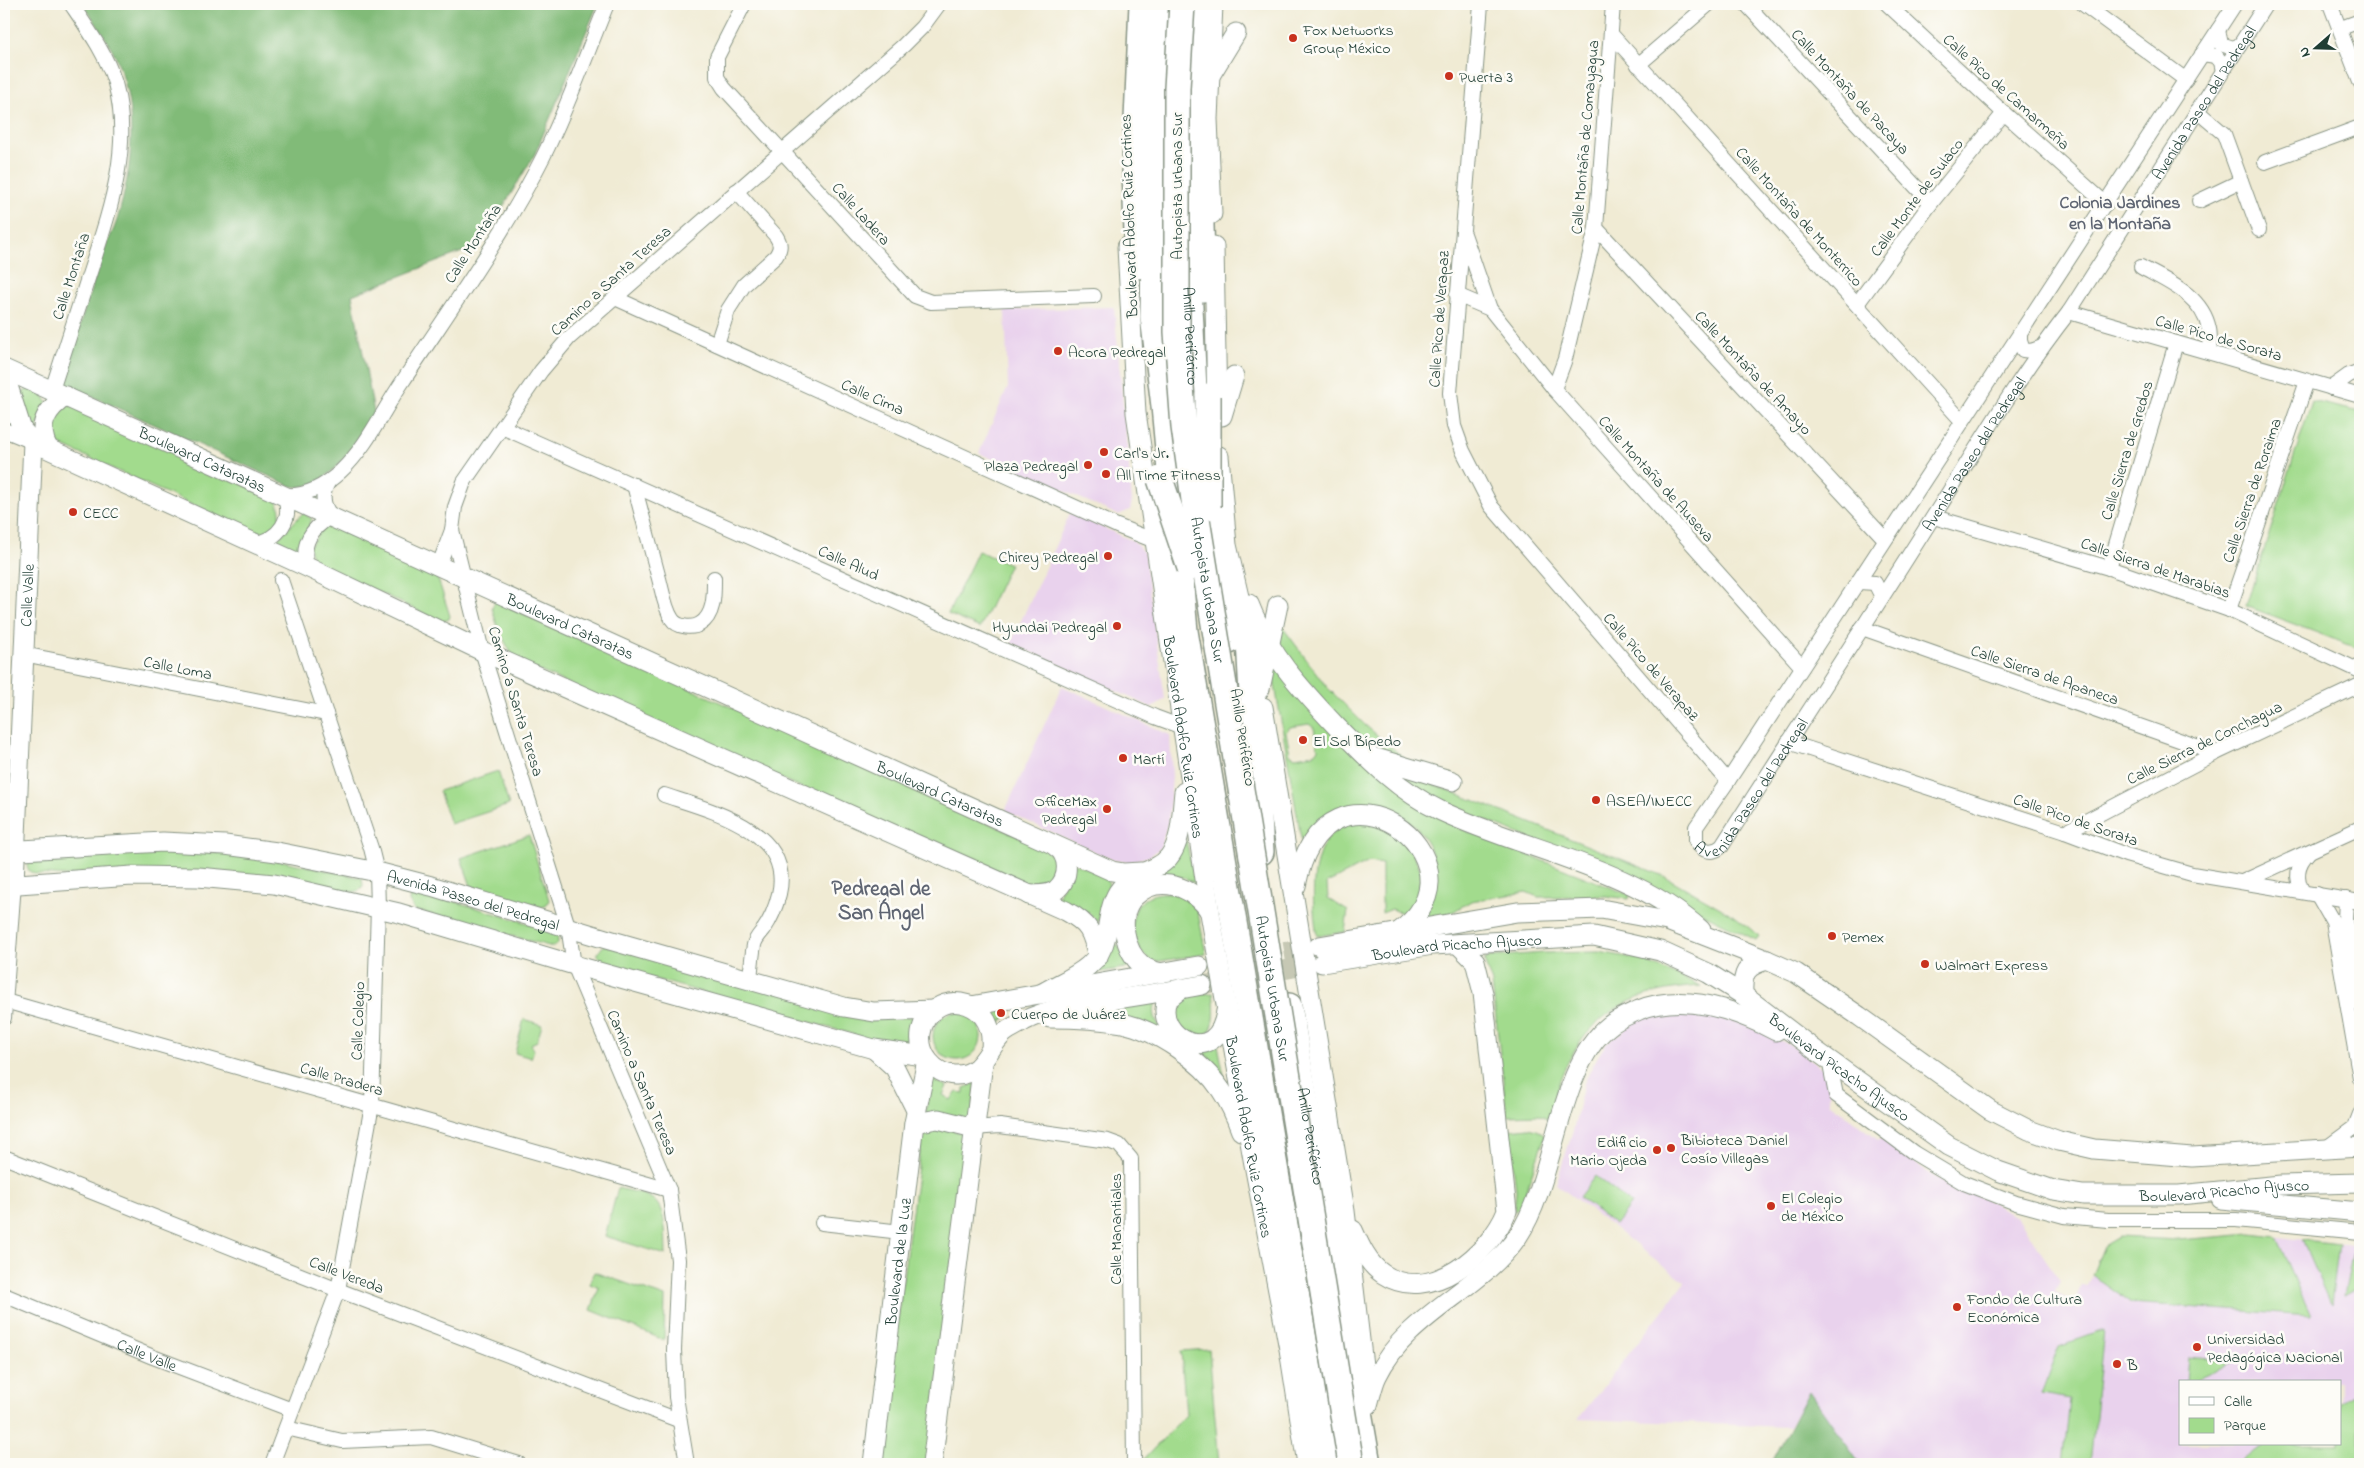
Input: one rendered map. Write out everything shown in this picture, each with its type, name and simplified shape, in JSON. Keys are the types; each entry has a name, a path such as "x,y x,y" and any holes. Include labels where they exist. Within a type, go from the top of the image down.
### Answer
{"highway":[{"path":"1142,4 1135,166 1139,280 1150,408 1160,479 1199,575"},
{"name":"Anillo Periférico","path":"1162,4 1156,118 1153,316 1164,399 1185,631 1325,1464"},
{"name":"Autopista Urbana Sur","path":"1170,4 1166,83 1162,307 1174,452 1199,575 1351,1464"},
{"name":"Autopista Urbana Sur","path":"1182,4 1177,88 1177,332 1184,427 1195,507 1199,575 1336,1464"},
{"name":"Anillo Periférico","path":"1197,4 1194,39 1188,266 1194,390 1228,633 1262,852 1368,1464"},
{"path":"1199,575 1208,396 1198,130 1204,4"},
{"path":"1259,642 1262,852"},
{"path":"1334,1267 1361,1353"},
{"path":"1289,1349 1293,1269"}],"main road":[{"name":"Boulevard Adolfo Ruiz Cortines","path":"1130,4 1124,181 1135,404 1210,913 1226,994 1253,1160 1289,1349 1307,1464"},
{"path":"1213,4 1208,119 1215,274 1215,375 1220,478 1227,545 1259,642 1260,689 1345,1211 1361,1353 1378,1464"},
{"path":"1210,75 1236,33"},
{"path":"1215,274 1227,247"},
{"name":"Boulevard Cataratas","path":"4,370 464,576 1112,871 1124,873 1141,872"},
{"path":"4,373 22,430 41,445 307,567 482,651 1080,919 1092,934 1098,957"},
{"path":"1218,430 1234,376"},
{"name":"Calle Valle","path":"9,884 9,850 23,654 41,445 46,415 59,393"},
{"path":"1259,642 1278,605"},
{"path":"1259,642 1295,683 1363,754 1395,783 1442,811 1620,880 1681,912 1710,937"},
{"path":"1363,754 1453,781"},
{"path":"1040,994 1080,973 1098,957 1104,944 1116,896 1123,885 1141,872 1158,867 1172,851 1178,837 1183,813 1187,756"},
{"path":"1294,899 1302,860 1315,836 1336,820 1349,816 1367,815 1382,818 1398,826 1412,838 1422,852 1427,869 1428,889 1422,907 1407,926 1398,933"},
{"name":"Avenida Paseo del Pedregal","path":"9,850 128,843 198,843 277,852 377,872 859,1010 884,1012 934,1010"},
{"path":"1028,895 1047,894 1057,889 1065,877 1068,862 1062,850 1050,843"},
{"name":"Avenida Paseo del Pedregal","path":"9,884 132,876 198,877 274,884 378,907 574,965 874,1049 926,1058"},
{"path":"1161,973 1144,968 1135,959 1128,946 1125,915 1128,905 1135,896 1153,887 1175,885 1194,894 1210,913"},
{"name":"Boulevard Picacho Ajusco","path":"2360,1147 2192,1157 2094,1149 2059,1141 2028,1130 1990,1110 1796,973 1667,920 1601,909 1517,912 1398,933 1320,954 1433,945 1594,936 1660,950 1708,973 1743,995 1824,1057 1949,1146 1998,1171 2053,1190 2083,1195 2180,1195 2281,1185 2360,1183"},
{"path":"1345,1211 1369,1261 1381,1273 1402,1283 1427,1282 1443,1278 1460,1268 1492,1240 1502,1224 1507,1211 1483,993 1475,962 1458,944"},
{"path":"1743,995 1745,972 1751,965 1767,960"},
{"path":"1199,966 971,1006 952,1003 934,1010 928,1016 920,1034 926,1058 934,1067 954,1075 970,1072 987,1056 1005,1032 1031,1018 1065,1007 1202,985"},
{"path":"1182,988 1167,1000 1165,1011 1167,1024 1184,1040 1199,1044 1212,1041 1221,1031 1226,1013 1226,994"},
{"path":"1368,1404 1376,1377 1388,1357 1408,1333 1503,1255 1518,1235 1532,1210 1578,1070 1594,1042 1609,1026 1626,1016 1653,1005 1682,1001 1721,1008 1756,1020 1824,1057"},
{"path":"932,1464 974,1128 992,1036 989,1024 982,1013 971,1006"},
{"path":"1031,1018 1066,1018 1123,1023 1155,1035 1186,1055 1206,1071 1221,1089 1234,1113 1253,1160"},
{"path":"874,1049 895,1068 915,1117 938,1119 974,1128"},
{"name":"Boulevard de la Luz","path":"873,1464 915,1117 926,1058"},
{"path":"2180,1195 2360,1212"}],"street":[{"name":"Calle Montaña","path":"59,393 113,196 122,138 121,110 110,68 96,42 71,4"},
{"name":"Calle Montaña","path":"284,495 293,496 309,492 330,481 361,448 510,218 557,127 607,4"},
{"name":"Calle Ladera","path":"744,4 718,57 717,78 910,292 922,300 931,302 1094,296"},
{"name":"Camino a Santa Teresa","path":"687,1464 678,1420 674,1350 678,1260 669,1190 574,965 568,926 482,651 452,530 455,507 464,482 555,354 584,324 914,36 939,4"},
{"name":"Calle Pico de Verapaz","path":"1481,4 1450,393 1454,426 1463,452 1491,506 1728,782"},
{"name":"Calle Montaña de Comayagua","path":"1554,389 1565,358 1596,228 1613,4"},
{"path":"1638,65 1709,4"},
{"name":"Calle Montaña de Pacaya","path":"1746,4 1931,203"},
{"path":"2083,4 2186,80"},
{"name":"Avenida Paseo del Pedregal","path":"2235,4 1694,832 1698,845 1706,850 1715,850 1722,846 2022,376 2042,346 2069,312 2266,4"},
{"path":"2330,4 2341,28 2360,82"},
{"name":"Calle Pico de Camarmeña","path":"1893,5 2004,113 2106,204"},
{"path":"2341,28 2360,21"},
{"path":"2218,30 2221,44 2233,48 2240,45"},
{"name":"Calle Montaña de Monterrico","path":"1611,34 1962,421"},
{"path":"2202,54 2216,56 2221,62 2223,71"},
{"path":"2197,111 2224,134 2259,230"},
{"name":"Calle Monte de Sulaco","path":"1857,304 1931,203 2004,113"},
{"path":"2265,162 2360,127"},
{"path":"2199,201 2241,181"},
{"path":"717,344 728,310 744,286 780,250 780,243 776,236 736,191"},
{"name":"Calle Montaña de Amayo","path":"1596,228 1885,540"},
{"name":"Calle Montaña de Auseva","path":"1462,230 1490,309 1554,389 1802,667"},
{"path":"2141,267 2183,290 2200,307 2210,330 2209,352"},
{"name":"Calle Montaña de Auseva","path":"1457,295 1490,309"},
{"name":"Calle Cima","path":"615,298 1117,526 1155,541"},
{"name":"Calle Pico de Sorata","path":"2069,312 2360,396"},
{"path":"2020,334 2023,350 2031,351 2042,346"},
{"name":"Calle Sierra de Gredos","path":"2109,568 2176,343"},
{"path":"2002,361 2008,358 2019,363 2022,376"},
{"path":"2332,388 2349,375 2360,371"},
{"name":"Calle Sierra de Roraima","path":"2229,610 2307,382"},
{"name":"Calle Alud","path":"502,427 1155,717 1182,727"},
{"path":"4,430 41,445"},
{"name":"Calle Montaña","path":"330,481 323,497 325,507 331,516"},
{"path":"634,485 672,620 679,625 685,626 700,624 711,610 714,598 714,578"},
{"path":"254,543 269,540 285,524 288,510 284,495"},
{"path":"307,567 305,552 308,537 318,525 331,516"},
{"name":"Calle Sierra de Marabias","path":"1934,516 2109,568 2229,610 2360,671"},
{"path":"439,565 452,530"},
{"path":"1870,563 1878,575 1895,577"},
{"name":"Calle Colegio","path":"272,1464 338,1290 372,1105 378,907 377,872 371,848 281,580"},
{"path":"1859,582 1875,583 1882,597"},
{"name":"Calle Sierra de Apaneca","path":"1862,628 2216,753"},
{"name":"Calle Loma","path":"23,654 326,714"},
{"name":"Calle Sierra de Conchagua","path":"2065,832 2216,753 2360,685"},
{"name":"Calle Pico de Sorata","path":"1788,742 2065,832 2126,855 2192,874 2360,902"},
{"path":"664,795 710,810 736,822 761,836 776,857 781,874 779,893 773,912 754,945 750,980"},
{"path":"2241,883 2360,828"},
{"path":"2302,892 2298,882 2298,870 2302,860 2309,853"},
{"name":"Calle Valle","path":"4,1018 9,884"},
{"path":"2317,894 2333,922 2360,1078"},
{"path":"2346,899 2345,920 2360,1004"},
{"name":"Calle Pradera","path":"5,1001 669,1190"},
{"path":"1824,1057 1836,1095 1914,1153 1964,1183 2016,1204 2064,1216 2108,1220 2236,1220 2360,1232"},
{"path":"2325,1149 2355,1127 2360,1114"},
{"name":"Calle Manantiales","path":"974,1128 1000,1126 1108,1140 1119,1145 1131,1159 1134,1464"},
{"name":"Calle Vereda","path":"4,1157 338,1290 678,1420"},
{"path":"822,1223 901,1232"},
{"name":"Calle Valle","path":"4,1295 152,1357 292,1410"},
{"path":"286,1428 342,1441 431,1437 520,1464"}],"shaded area":[{"path":"1114,307 1132,501 1130,510 1118,515 979,453 1008,387 1005,310"},
{"path":"1070,513 1133,541 1144,553 1165,699 1156,706 1151,707 1011,643"},
{"path":"1062,686 1170,735 1172,776 1168,822 1160,848 1150,856 1129,862 1113,860 1005,811"},
{"path":"1686,1012 1738,1022 1795,1048 1830,1074 1829,1102 1878,1140 1884,1138 1931,1175 1943,1182 1968,1191 2017,1216 2060,1281 2055,1292 2074,1301 2082,1285 2088,1286 2104,1246 2119,1237 2178,1240 2252,1234 2360,1246 2360,1464 1860,1464 1809,1391 1789,1427 1578,1419 1685,1282 1556,1184 1573,1131 1584,1083 1606,1044 1636,1021 1651,1015"}],"green space":[{"path":"83,4 598,4 535,154 480,245 352,295 374,412 360,436 341,462 330,473 317,481 305,486 291,486 62,383 105,248 117,220 123,199 130,156 130,112 121,70 112,49"},
{"path":"30,389 44,396 47,403 37,428 32,430 20,393"},
{"path":"62,401 276,499 280,512 278,521 271,529 260,536 48,439"},
{"path":"2312,401 2360,412 2360,649 2246,606"},
{"path":"303,513 312,519 296,553 276,543 276,541"},
{"path":"326,524 434,573 439,582 450,616 449,619 442,622 313,561 309,547"},
{"path":"978,551 1010,564 980,628 948,614"},
{"path":"495,601 1044,848 1052,856 1056,864 1057,872 1054,882 1031,890 515,660 499,631 492,608"},
{"path":"1278,621 1326,686 1365,725 1410,763 1368,750 1299,672 1273,636"},
{"path":"1271,662 1454,826 1630,895 1629,899 1606,896 1538,897 1526,892 1471,901 1446,916 1422,917 1432,889 1435,869 1434,861 1428,844 1418,829 1408,820 1384,808 1370,805 1343,808 1321,820 1302,844","holes":["1309,724 1314,728 1318,749 1314,754 1295,757 1290,754 1286,732 1290,727"]},
{"path":"1380,763 1666,877 1736,917 1759,936 1756,940 1633,879 1443,804"},
{"path":"498,771 509,805 450,824 439,791"},
{"path":"1369,821 1403,834 1422,873 1415,904 1405,914 1392,909 1382,913 1382,864 1369,862 1327,883 1328,899 1348,911 1345,932 1317,936 1313,892 1314,876 1323,846 1331,835 1342,826"},
{"path":"529,835 549,900 546,906 541,907 471,886 461,858"},
{"path":"1186,840 1195,883 1182,877 1165,875 1164,871"},
{"path":"131,850 250,854 362,878 363,886 358,891 352,892 35,874 29,871 27,866 29,857"},
{"path":"1074,863 1099,874 1108,883 1107,897 1098,922 1089,913 1057,899"},
{"path":"416,890 557,932 558,943 553,947 414,910 409,901 410,894"},
{"path":"1158,893 1176,893 1197,908 1206,954 1153,962 1144,955 1138,946 1132,925 1134,915 1138,906 1145,899"},
{"path":"1111,944 1118,945 1130,967 1083,975"},
{"path":"604,945 914,1018 910,1035 913,1051 601,964 597,954"},
{"path":"1599,952 1639,959 1701,986 1657,992 1620,1006 1589,1031 1577,1048 1562,1074 1548,1119 1538,1115 1507,1116 1492,983 1484,960 1489,957 1544,953"},
{"path":"1213,993 1214,1022 1208,1033 1202,1035 1194,1034 1176,1025 1170,1006 1177,996"},
{"path":"1157,1000 1154,1013 1164,1032 1103,1013 1102,1008"},
{"path":"1008,1004 1011,1013 996,1026 990,1012"},
{"path":"952,1012 962,1012 974,1019 981,1031 981,1041 974,1053 962,1060 952,1060 944,1056 937,1049 933,1041 933,1031 937,1023 944,1016"},
{"path":"524,1019 542,1025 537,1041 531,1044 534,1050 531,1058 515,1053"},
{"path":"1218,1045 1225,1081 1194,1050"},
{"path":"931,1079 947,1086 943,1095 951,1100 957,1092 964,1093 964,1088 976,1083 971,1122 925,1115"},
{"path":"938,1126 968,1135 928,1464 878,1464 923,1130"},
{"path":"1529,1128 1537,1130 1545,1136 1521,1205 1514,1212 1516,1190 1509,1130"},
{"path":"1595,1176 1631,1204 1615,1225 1579,1197"},
{"path":"618,1188 649,1197 660,1207 665,1231 666,1255 605,1236"},
{"path":"2252,1234 2276,1237 2311,1316 2131,1303 2092,1275 2104,1246 2119,1237 2178,1240"},
{"path":"2303,1240 2339,1244 2331,1304"},
{"path":"2354,1246 2360,1246 2360,1287 2344,1296"},
{"path":"594,1272 665,1297 664,1340 591,1310 599,1288 590,1284"},
{"path":"2104,1330 2090,1464 2063,1464 2070,1399 2041,1394 2059,1346"},
{"path":"1209,1349 1219,1464 1143,1464 1143,1460 1186,1415 1181,1351"},
{"path":"2188,1357 2231,1361 2198,1380 2186,1380"},
{"path":"2360,1390 2360,1464 2242,1464 2243,1458 2263,1446 2342,1446 2342,1401"},
{"path":"1809,1391 1860,1464 1771,1464"}],"tunnel":[{"path":"1229,961 1318,946"},
{"path":"1202,985 1321,963"}],"place":[{"name":"Fox Networks Group México","path":"1293,38"},
{"name":"Puerta 3","path":"1449,76"},
{"name":"Acora Pedregal","path":"1058,351"},
{"name":"Carl's Jr.","path":"1104,452"},
{"name":"Plaza Pedregal","path":"1088,465"},
{"name":"All Time Fitness","path":"1106,474"},
{"name":"CECC","path":"73,512"},
{"name":"Chirey Pedregal","path":"1108,556"},
{"name":"Hyundai Pedregal","path":"1117,626"},
{"name":"El Sol Bípedo","path":"1303,740"},
{"name":"Martí","path":"1123,758"},
{"name":"ASEA/INECC","path":"1596,800"},
{"name":"OfficeMax Pedregal","path":"1107,809"},
{"name":"Pemex","path":"1832,936"},
{"name":"Walmart Express","path":"1925,964"},
{"name":"Cuerpo de Juárez","path":"1001,1013"},
{"name":"Bibioteca Daniel Cosío Villegas","path":"1671,1148"},
{"name":"Edificio Mario Ojeda","path":"1657,1150"},
{"name":"El Colegio de México","path":"1771,1206"},
{"name":"Fondo de Cultura Económica","path":"1957,1307"},
{"name":"Universidad Pedagógica Nacional","path":"2197,1347"},
{"name":"B","path":"2117,1364"}],"district":[{"name":"Colonia Jardines en la Montaña","path":"2120,212"},
{"name":"Pedregal de San Ángel","path":"881,900"}]}
